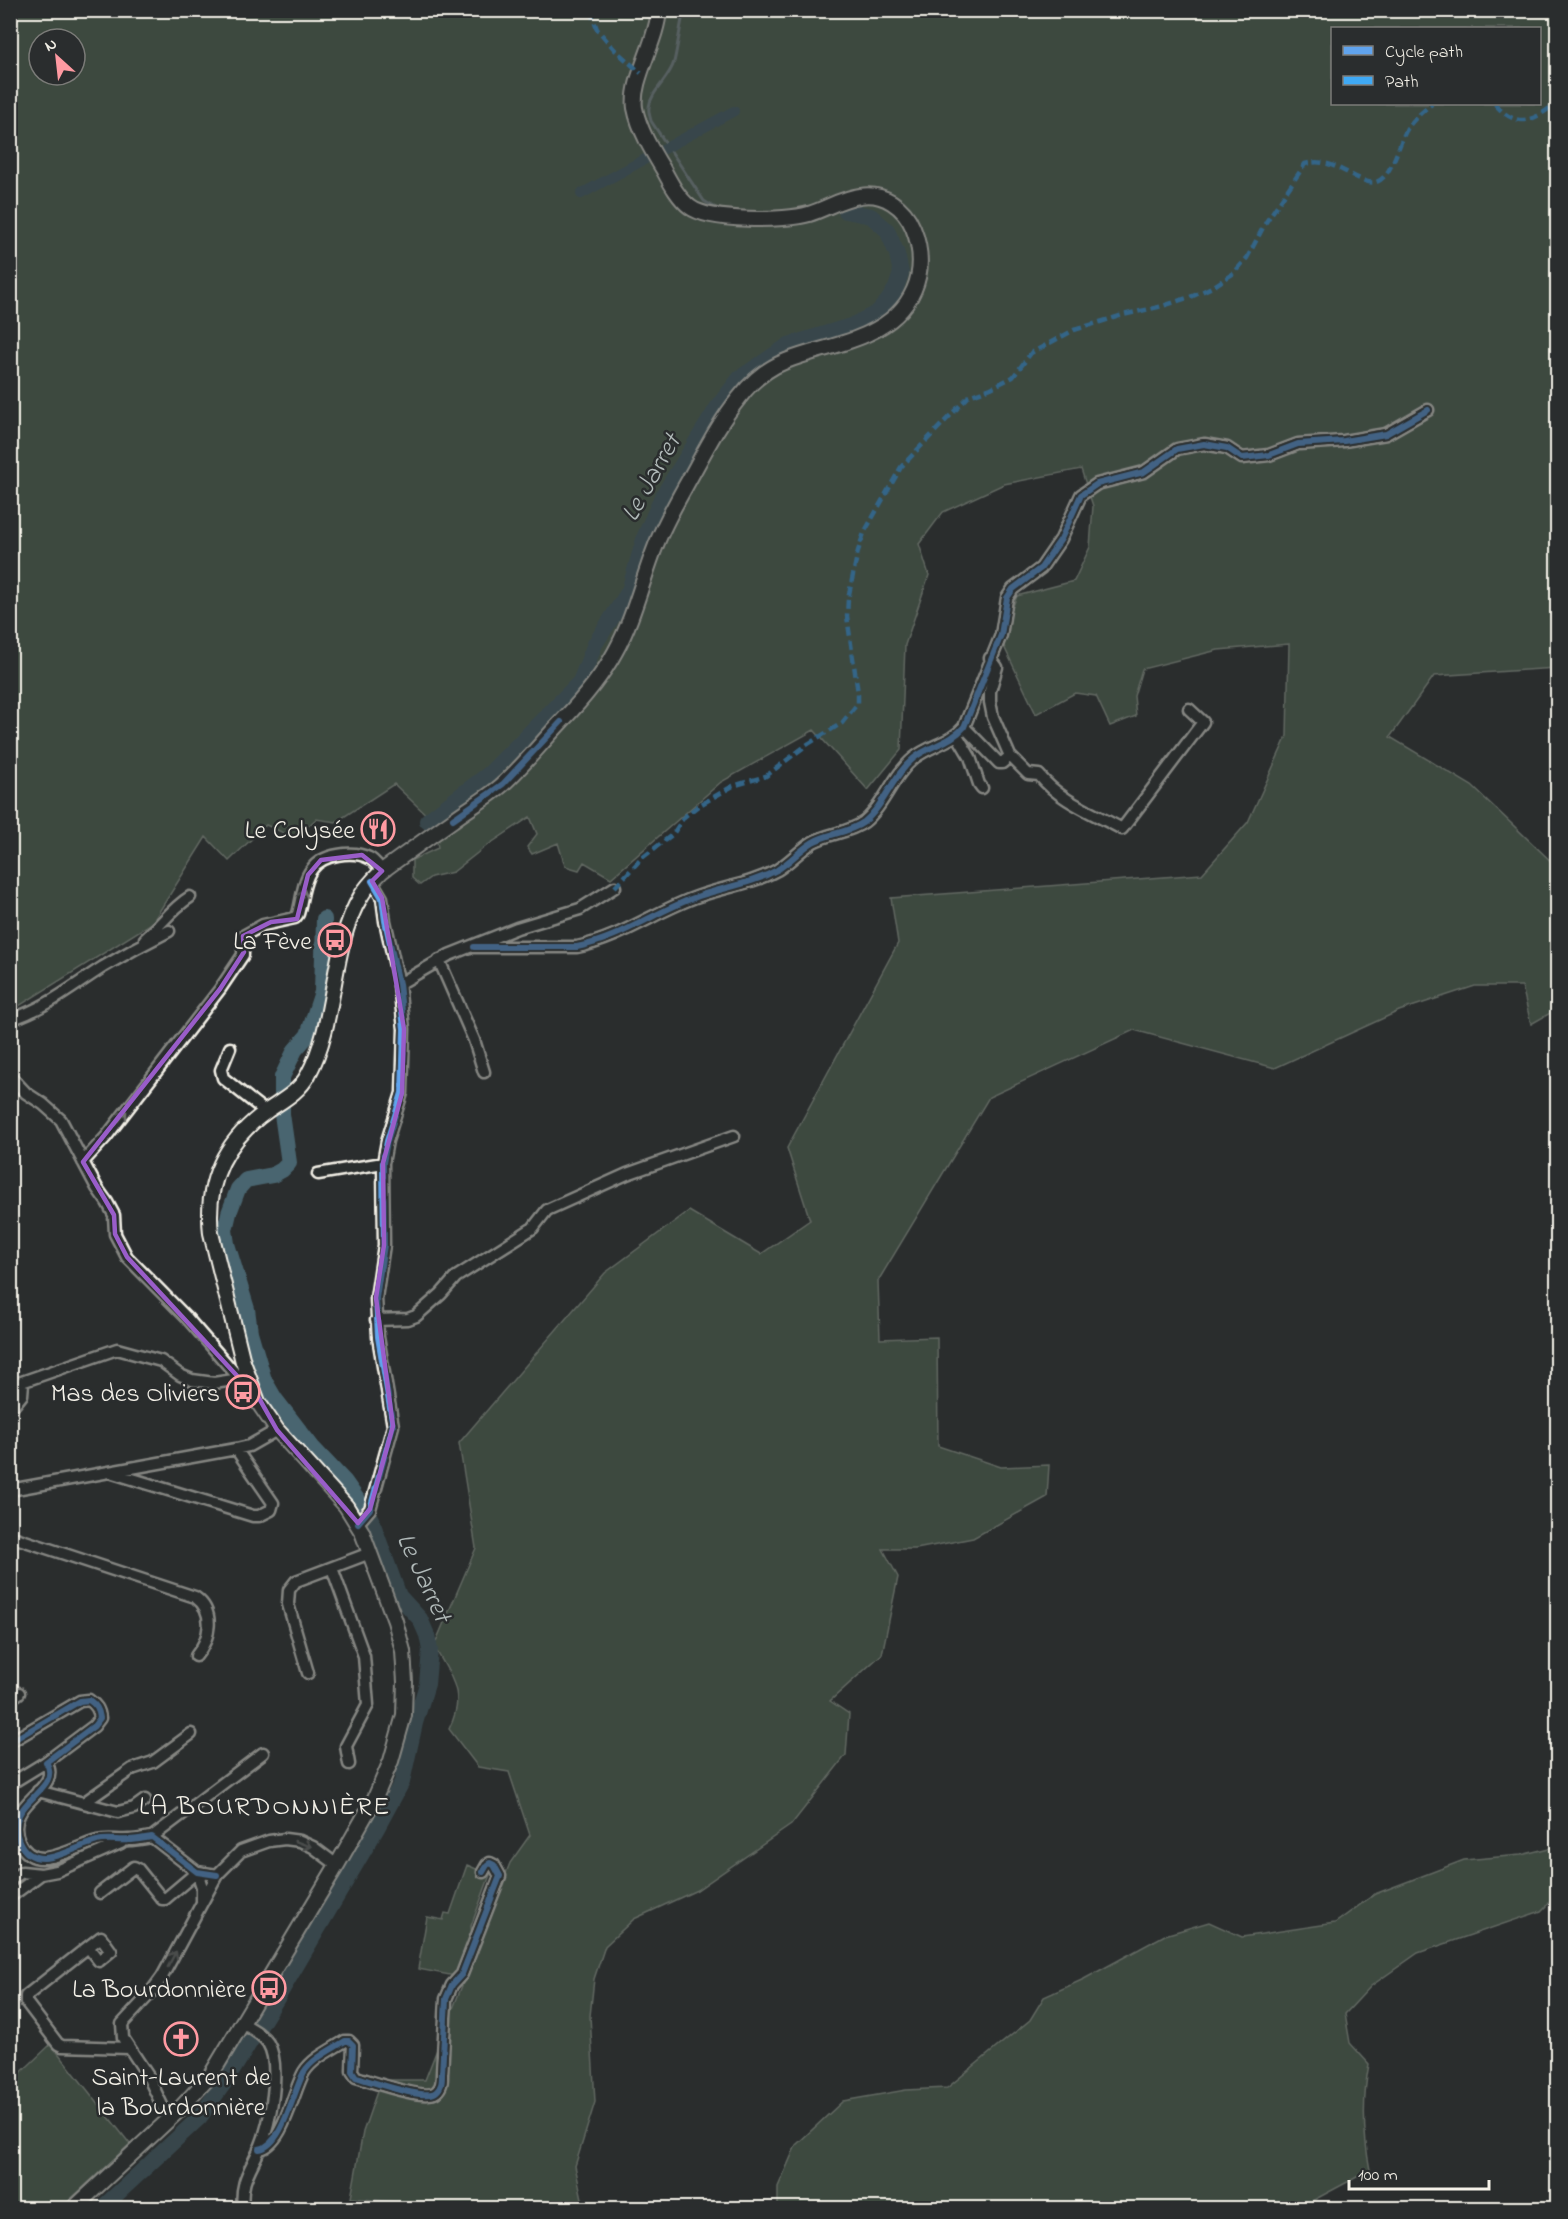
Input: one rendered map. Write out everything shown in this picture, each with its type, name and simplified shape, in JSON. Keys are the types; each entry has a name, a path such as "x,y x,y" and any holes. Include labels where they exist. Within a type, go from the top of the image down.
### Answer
{"main road":[{"path":"74,2208 169,2120 211,2075 246,2025 384,1780 398,1739 404,1706 403,1651 395,1621 370,1553 364,1516 346,1506 277,1430 243,1378 214,1248 209,1213 214,1178 228,1150 271,1109 291,1095 305,1081 318,1053 330,1011 348,924 361,895 377,876 503,784 586,695 602,674 635,608 669,513 716,432 740,396 770,369 786,360 859,337 885,325 911,297 919,280 920,264 912,225 904,212 891,201 861,195 811,214 793,218 721,217 699,213 688,206 653,153 635,107 635,92 655,36 659,10"}],"street":[{"path":"474,946 521,948 577,947 594,944 698,896 737,886 768,874 779,869 812,843 830,835 854,829 866,820 903,768 914,758 961,731 1001,635 1007,598 1013,589 1041,568 1065,532 1081,495 1097,484 1144,472 1177,449 1189,446 1204,444 1227,448 1242,458 1269,455 1298,444 1344,441 1386,434 1428,410"},
{"path":"990,658 997,667 990,691 993,717 1010,756 1028,774 1039,776 1060,796 1122,829 1203,722 1189,709"},
{"path":"961,731 999,763 1010,756"},
{"path":"961,731 982,788"},
{"path":"83,1162 106,1137 220,989 243,955 243,936 263,925 295,918 308,875 321,860 346,855 362,855 372,859 399,984 404,1029 402,1093 387,1141 383,1163 384,1245 376,1298 376,1320 393,1426 364,1516"},
{"path":"399,984 439,960 517,928 580,909 615,887"},
{"path":"131,951 159,927 176,906 190,897"},
{"path":"10,1020 35,1011 62,996 131,951 169,931"},
{"path":"439,960 474,1040 484,1072"},
{"path":"230,1048 221,1070 223,1078 271,1109"},
{"path":"10,1076 26,1093 43,1104 60,1120 114,1215 115,1234 127,1257 243,1378"},
{"path":"376,1320 408,1319 416,1316 441,1294 456,1276 533,1228 547,1210 638,1170 734,1136"},
{"path":"318,1174 383,1163"},
{"path":"10,1386 117,1349 161,1361 180,1375 192,1380 214,1383 243,1378"},
{"path":"10,1410 22,1395 22,1383"},
{"path":"10,1490 236,1449 249,1446 277,1430"},
{"path":"109,1472 253,1516 266,1514 272,1510 273,1503 236,1449"},
{"path":"10,1536 195,1597 202,1602 209,1622 204,1647 196,1656"},
{"path":"308,1673 288,1604 289,1590 296,1581 370,1553"},
{"path":"332,1568 364,1656 368,1705 346,1746 349,1764"},
{"path":"10,1742 72,1705 89,1700 97,1706 100,1718 94,1726 10,1784"},
{"path":"85,1802 132,1769 149,1765 191,1734"},
{"path":"45,1762 50,1769 50,1776 19,1813 17,1821 20,1844 25,1851 36,1858 49,1858 99,1840 152,1837 263,1753"},
{"path":"38,1791 118,1812 134,1808 145,1800"},
{"path":"152,1837 197,1872 217,1875"},
{"path":"169,2120 148,2076 123,2038 122,2024 162,1977 217,1875 241,1851 268,1841 285,1839 300,1841 313,1847 337,1865"},
{"path":"10,1880 22,1872 41,1874 57,1870 130,1840"},
{"path":"260,2149 266,2148 275,2139 305,2071 314,2061 345,2041 349,2040 353,2045 352,2072 356,2077 424,2096 436,2092 441,2086 446,1999 452,1985 462,1974 500,1876 494,1865 490,1863 483,1872"},
{"path":"100,1893 134,1867 162,1899 165,1899 197,1872"},
{"path":"197,1872 202,1887 202,1904"},
{"path":"10,1897 41,1874"},
{"path":"88,1947 26,1996 26,2002 58,2044 62,2046 129,2048"},
{"path":"243,2208 241,2193 243,2183 260,2149 267,2126 274,2070 271,2050 261,2035 246,2025"}],"highlighted area":[{"path":"362,855 382,871 372,881 382,898 404,1029 402,1093 383,1163 384,1245 376,1298 393,1426 370,1509 358,1523 277,1430 247,1377 240,1379 127,1257 115,1234 114,1215 83,1162 220,989 244,952 243,936 271,922 297,919 308,875 321,860"}],"green space":[{"path":"10,11 1557,11 1557,668 1434,676 1390,737 1472,786 1557,867 1557,1014 1552,1012 1531,1024 1522,986 1475,986 1399,1011 1275,1068 1134,1030 989,1097 878,1281 880,1339 937,1337 938,1446 1001,1467 1049,1465 1047,1497 973,1538 916,1549 883,1549 898,1577 882,1654 830,1701 849,1714 846,1755 791,1825 697,1890 634,1919 605,1946 594,1979 590,2016 595,2102 575,2166 584,2208 463,2208 351,2198 363,2132 381,2080 425,2080 510,1863 530,1835 509,1772 478,1767 449,1729 457,1705 457,1695 451,1677 434,1646 476,1548 459,1443 605,1273 689,1211 761,1254 810,1220 787,1148 898,943 891,898 1202,874 1248,822 1287,736 1289,644 1218,650 1142,669 1134,696 1136,716 1110,726 1096,696 1075,693 1036,714 1000,638 1017,596 1074,581 1090,547 1093,506 1081,469 1004,484 943,512 919,544 929,575 905,645 901,750 868,790 814,730 721,782 611,878 584,862 579,870 565,866 558,843 532,854 527,847 537,834 530,817 453,872 431,877 420,885 412,878 412,860 438,848 434,822 394,784 336,822 316,819 295,838 266,825 229,861 206,837 152,923 11,1011"},
{"path":"1557,1846 1557,1895 1541,1911 1418,1953 1371,1986 1345,2014 1350,2043 1369,2064 1364,2117 1370,2170 1312,2201 1282,2208 778,2208 778,2187 796,2145 843,2101 906,2090 947,2088 1030,2020 1044,1997 1084,1979 1165,1935 1209,1922 1242,1937 1335,1923 1375,1894 1464,1860 1521,1855"},
{"path":"467,1865 490,1875 471,1926 472,1937 455,1976 418,1969 427,1917 443,1920 445,1913 450,1914"},
{"path":"51,2044 130,2144 61,2208 11,2208 11,2082"}],"waterway":[{"name":"Le Jarret","path":"684,10 672,68 650,101 649,114 651,121 704,201 719,210"},
{"path":"581,194 734,111"},
{"name":"Le Jarret","path":"427,821 489,774 580,682 595,644 629,591 645,536 662,497 719,405 740,378 789,345 851,326 877,313 887,302 896,288 901,273 897,254 887,230 871,216 846,211"},
{"name":"Le Jarret","path":"102,2208 199,2118 229,2076 279,1995 402,1782 415,1723 427,1684 430,1650 427,1635 420,1619 399,1596 371,1519 345,1482 312,1447 275,1399 264,1380 225,1230 238,1189 246,1180 273,1175 289,1163 282,1114 282,1077 295,1050 308,1035 322,992 324,919"}],"marked path":[{"path":"590,10 597,29 615,50 641,73"},
{"path":"1496,105 1511,117 1526,120 1542,114 1558,101"},
{"path":"615,887 642,858 673,834 684,817 698,806 733,786 766,776 808,744 842,723 858,703 847,616 848,599 864,533 901,467 969,396 1013,377 1031,353 1074,330 1163,306 1214,286 1234,273 1247,258 1266,222 1305,164 1313,162 1329,164 1365,181 1374,182 1381,179 1392,164 1409,126 1431,105"}],"cycle path":[{"path":"474,947 577,947 593,943 684,902 768,875 782,867 813,842 864,822 914,758 953,737 964,727 1001,635 1007,598 1013,589 1041,568 1061,539 1081,495 1097,484 1144,472 1177,449 1204,444 1227,448 1242,458 1269,455 1298,444 1344,441 1386,434 1428,410"},
{"path":"453,819 503,784 561,722"},
{"path":"358,1523 370,1509 393,1426 378,1337 376,1298 384,1245 383,1163 387,1141 402,1093 404,1029 399,984 382,898 372,881"},
{"path":"10,1742 80,1701 89,1700 99,1712 100,1718 94,1726 46,1762 49,1772 47,1781 19,1816 16,1827 19,1841 34,1857 55,1856 101,1840 132,1840 152,1837 197,1872 217,1875"},
{"path":"259,2149 267,2146 281,2128 304,2072 312,2063 345,2041 353,2045 352,2071 356,2077 421,2094 430,2094 438,2090 442,2079 446,1999 452,1985 462,1974 500,1876 494,1865 490,1863 483,1872"}],"place":[{"name":"Le Colysée","path":"378,829"},
{"name":"La Fève","path":"335,940"},
{"name":"Mas des Oliviers","path":"243,1392"},
{"name":"La Bourdonnière","path":"269,1988"},
{"name":"Saint-Laurent de la Bourdonnière","path":"181,2039"}],"district":[{"name":"LA BOURDONNIÈRE","path":"265,1805"}]}
